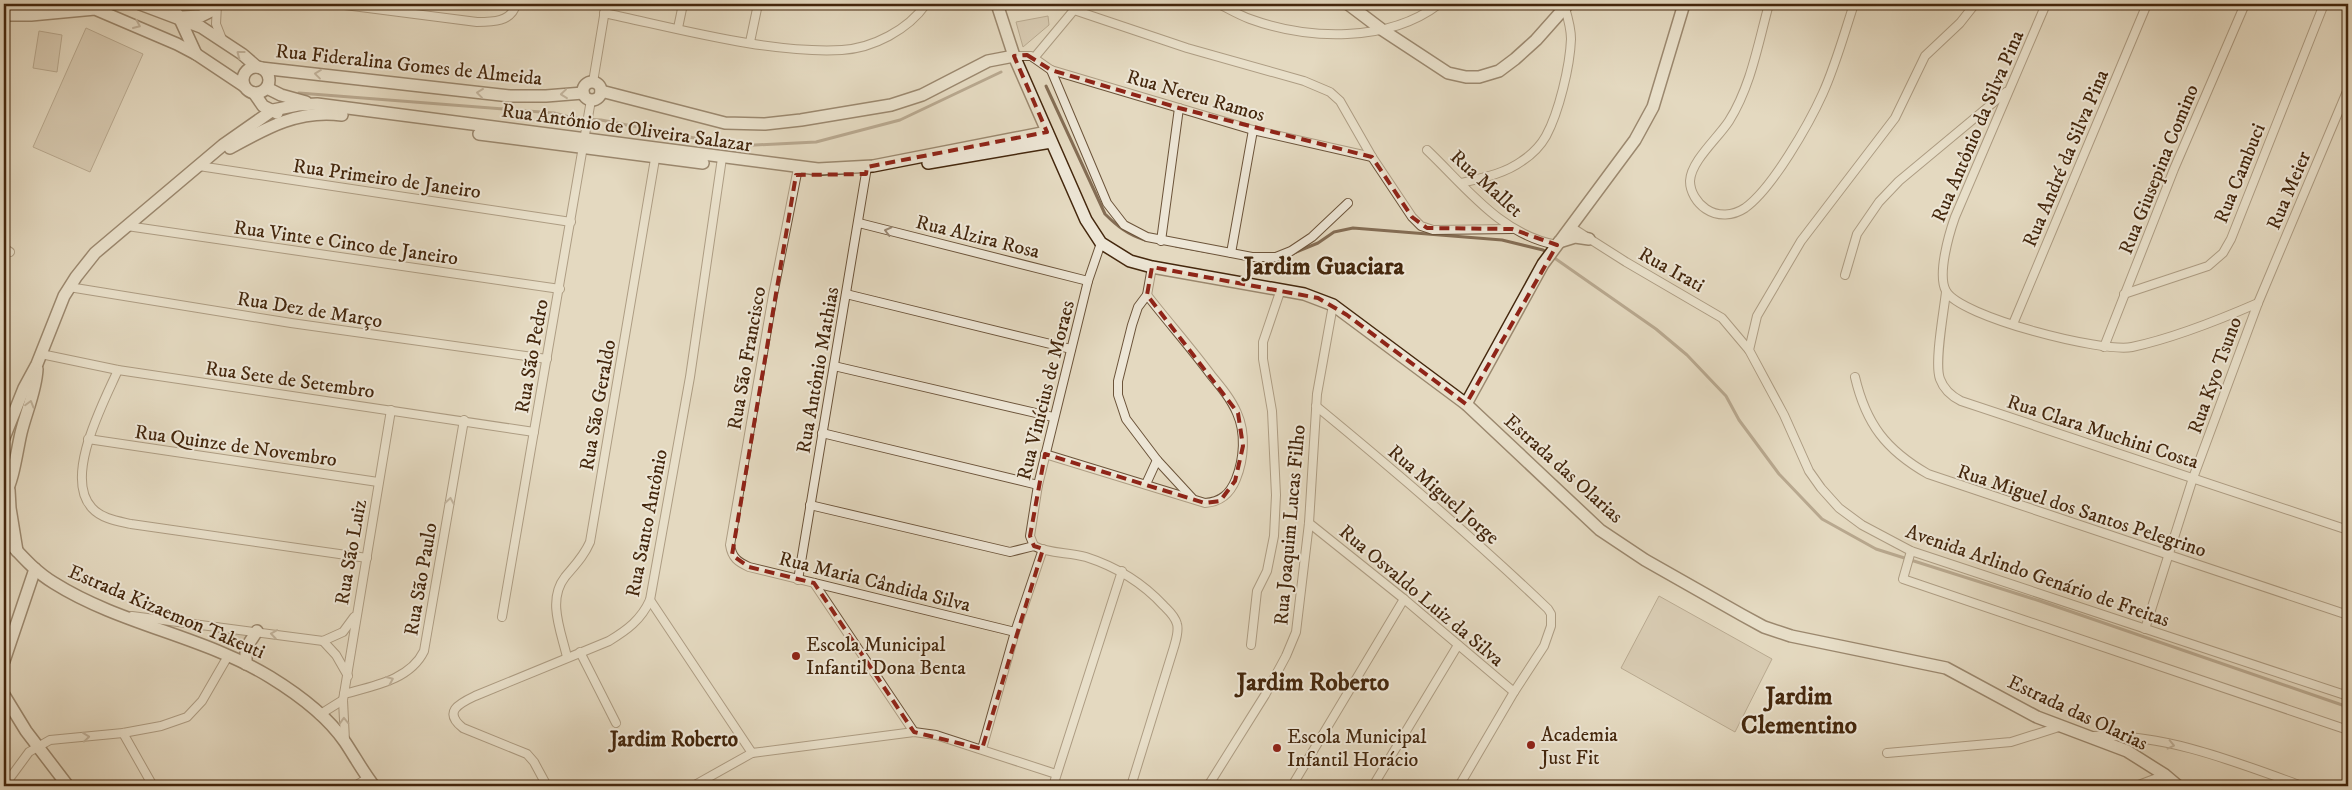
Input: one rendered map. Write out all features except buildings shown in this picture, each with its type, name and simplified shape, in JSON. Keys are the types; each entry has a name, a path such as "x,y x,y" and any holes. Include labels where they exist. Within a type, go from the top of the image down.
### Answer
{"street":[{"path":"140,4 180,17 201,27 223,41 268,76 266,89 273,97 273,110 259,132"},
{"path":"170,4 180,17 196,54"},
{"path":"337,4 477,22 493,22 507,17 512,13 516,4"},
{"path":"606,4 597,87 599,97 588,100 586,85 597,87 725,123 765,124 811,119 891,105 922,95 988,61 1014,56"},
{"path":"678,28 682,4"},
{"path":"750,42 758,4"},
{"path":"604,14 750,42 804,49 843,50 887,37 903,28 926,4"},
{"name":"Estrada das Olarias","path":"997,4 1014,56 1049,137 1086,220 1101,243 1130,261 1152,267 1304,294 1333,305 1466,404 1600,530 1645,560 1742,615 1791,636 1946,668 2010,704 2059,727 2127,751 2165,775 2178,786"},
{"path":"1218,4 1249,19 1281,28 1342,34 1394,28 1410,22 1439,4"},
{"path":"1348,4 1381,29 1448,73 1466,77 1480,77 1499,71 1536,40 1567,6"},
{"path":"1557,244 1575,237 1635,140 1653,107 1684,4"},
{"path":"1769,4 1749,80 1724,129 1695,166 1690,180 1693,195 1699,204 1717,214 1728,215 1745,208 1765,188 1806,128 1836,62 1854,4"},
{"path":"1750,350 1757,316 1801,241 1895,118 1925,56 1960,23 1975,4"},
{"name":"Rua Antônio da Silva Pina","path":"1946,292 1943,280 1946,241 1954,217 2046,4"},
{"name":"Rua André da Silva Pina","path":"2013,324 2147,4"},
{"name":"Rua Giusepina Comino","path":"2104,347 2174,170 2244,4"},
{"name":"Rua Cambuci","path":"2124,294 2208,266 2223,253 2231,239 2324,4"},
{"path":"180,17 201,16 216,6"},
{"path":"201,27 216,6"},
{"path":"216,6 216,24 223,41"},
{"path":"1461,183 1491,176 1516,165 1536,149 1546,136 1560,96 1567,64 1571,39 1567,6"},
{"path":"1034,58 1075,7 1188,48 1304,81 1325,90 1340,101 1372,157 1412,217 1421,226 1433,230 1512,229"},
{"path":"4,15 31,15 95,9 165,37 196,54 244,86 254,94 263,106 285,115 296,116"},
{"name":"Rua Nereu Ramos","path":"1014,56 1034,58 1051,70 1253,130 1372,157"},
{"path":"244,86 243,79 246,72 259,68"},
{"name":"Rua Fideralina Gomes de Almeida","path":"259,68 510,96 546,96 588,100"},
{"path":"1051,70 1111,209 1129,228 1147,237 1231,253 1264,258 1276,257 1291,251 1312,237 1348,203"},
{"path":"254,94 266,89 298,101 317,104"},
{"name":"Rua Meier","path":"2258,303 2348,89"},
{"path":"1845,275 1857,234 1879,202 1899,181 2008,90"},
{"name":"Rua São Pedro","path":"502,617 560,289 584,144 588,100"},
{"name":"Rua Antônio de Oliveira Salazar","path":"4,438 6,423 39,359 69,287 95,253 215,154 225,143 273,110 298,105 317,104 584,144"},
{"path":"1161,241 1179,108"},
{"name":"Rua Antônio de Oliveira Salazar","path":"215,154 296,116 315,113 657,153 797,171 822,177 1049,137"},
{"path":"1231,253 1253,130"},
{"name":"Rua Mallet","path":"1427,150 1478,201 1512,229 1542,242 1557,244"},
{"name":"Rua São Geraldo","path":"567,657 555,603 557,590 582,557 590,542 657,153"},
{"name":"Rua Santo Antônio","path":"547,786 534,762 527,754 463,728 455,722 453,715 455,709 461,703 609,641 626,631 642,616 650,600 690,377 722,162"},
{"name":"Rua Primeiro de Janeiro","path":"199,166 571,222"},
{"name":"Rua Antônio Mathias","path":"798,580 859,223 866,170"},
{"name":"Rua São Francisco","path":"732,555 730,545 773,295 797,171"},
{"name":"Rua Alzira Rosa","path":"859,223 1088,282"},
{"name":"Rua Vinte e Cinco de Janeiro","path":"127,226 560,289"},
{"path":"1466,404 1543,264 1557,244 1579,229"},
{"name":"Rua Irati","path":"1579,229 1722,318 1750,350"},
{"name":"Rua Vinícius de Moraes","path":"1034,546 1030,536 1038,485 1053,417 1088,282 1101,243"},
{"path":"1152,267 1147,295 1138,307 1132,326 1118,381 1118,395 1126,419 1157,460 1194,499"},
{"name":"Rua Dez de Março","path":"69,287 291,324 547,360"},
{"path":"1251,645 1257,591 1267,571 1274,536 1276,495 1272,411 1263,359 1263,342 1280,289"},
{"path":"1946,292 1962,306 1979,314 2104,347 2131,347 2194,328 2258,303"},
{"name":"Rua Clara Muchini Costa","path":"1946,292 1938,376 1944,388 1952,396 1961,401 2348,530"},
{"path":"846,294 1071,349"},
{"path":"1046,454 1194,499 1214,503 1220,501 1227,494 1240,467 1243,446 1238,413 1228,397 1147,295"},
{"name":"Rua Kyo Tsuno","path":"2145,629 2193,478 2258,303"},
{"name":"Rua Joaquim Lucas Filho","path":"1208,786 1260,702 1292,644 1302,597 1316,406 1321,363 1333,305"},
{"name":"Avenida Arlindo Genário de Freitas","path":"1750,350 1784,415 1809,471 1821,488 1839,508 1862,525 1910,553 2348,696"},
{"name":"Rua Antônio de Oliveira Salazar","path":"4,498 10,486 22,431 34,391 39,359"},
{"name":"Rua Sete de Setembro","path":"39,359 464,420 534,432"},
{"path":"834,366 1053,417"},
{"path":"118,370 88,439 82,483 85,497 92,508 101,515 131,524 367,558"},
{"name":"Rua Miguel dos Santos Pelegrino","path":"1855,376 1863,405 1882,440 1904,461 1920,470 1953,484 2348,615"},
{"name":"Rua Miguel Jorge","path":"1316,406 1374,454 1548,609 1551,614 1551,626 1547,638 1514,692"},
{"name":"Rua São Luiz","path":"345,741 344,697 391,410"},
{"name":"Rua São Paulo","path":"344,697 401,675 414,667 424,651 464,420"},
{"path":"6,423 22,431"},
{"path":"822,434 1038,485"},
{"name":"Rua Quinze de Novembro","path":"88,439 378,482"},
{"path":"1146,484 1157,460"},
{"path":"10,486 10,508 17,551"},
{"path":"810,505 1010,552 1034,546 1086,557 1122,571 1138,582 1174,617 1178,625 1174,647 1131,786"},
{"name":"Rua Osvaldo Luiz da Silva","path":"1309,522 1514,692"},
{"name":"Estrada Kizaemon Takeuti","path":"4,537 35,570 55,584 120,614 228,656 272,678 320,714 345,741 371,782"},
{"path":"982,749 1015,632 1043,549"},
{"path":"1910,553 1903,575 2348,730"},
{"name":"Rua Maria Cândida Silva","path":"732,555 742,564 749,567 1015,632"},
{"path":"4,661 35,570"},
{"path":"1053,786 1122,571"},
{"path":"814,583 914,732"},
{"path":"1292,786 1404,599"},
{"path":"650,600 752,754"},
{"path":"120,614 323,641 344,632 356,616"},
{"path":"246,664 246,648 257,632"},
{"path":"323,641 336,655 348,677"},
{"path":"1373,786 1458,645"},
{"path":"580,652 616,723"},
{"path":"4,786 29,752 50,740 123,733 168,724 187,717 202,702 228,656"},
{"path":"1459,786 1514,692"},
{"path":"4,695 26,730 68,786"},
{"path":"320,714 344,697"},
{"path":"1887,753 2012,742 2059,727"},
{"path":"693,786 752,754 914,732 936,735 1056,774"},
{"path":"123,733 154,786"},
{"path":"2088,736 2122,735 2192,750 2302,786"},
{"path":"2136,786 2165,775"},
{"path":"355,786 371,782"}],"highlighted area":[{"path":"1027,55 1051,70 1179,108 1372,157 1412,217 1427,228 1512,229 1557,245 1466,404 1347,315 1318,298 1152,267 1147,295 1238,413 1243,446 1235,481 1220,501 1205,503 1045,454 1030,536 1034,546 1043,549 982,749 914,732 814,583 749,567 732,555 796,175 866,174 867,167 1047,132 1014,56"}],"shaded area":[{"path":"1048,16 1049,25 1023,47 1016,22"},
{"path":"86,28 143,54 90,172 33,147"},
{"path":"39,31 62,35 57,72 33,68"},
{"path":"1659,596 1772,659 1735,732 1621,668"},
{"path":"184,619 248,631 243,642"}],"waterway":[{"path":"299,93 554,113 573,118 601,120 736,146 816,142 900,120 1001,72"},
{"path":"1046,86 1105,214 1123,230 1145,240"},
{"path":"1289,255 1318,243 1334,232 1353,228 1502,240 1543,250 1656,329 1687,355 1726,396 1739,420 1779,474 1822,519 1876,549 2040,601 2348,707"},
{"path":"1176,246 1209,252"}],"place":[{"name":"Escola Municipal Infantil Dona Benta","path":"796,656"},
{"name":"Academia Just Fit","path":"1531,745"},
{"name":"Escola Municipal Infantil Horácio","path":"1277,748"}],"district":[{"name":"Jardim Guaciara","path":"1324,265"},
{"name":"Jardim Roberto","path":"1313,681"},
{"name":"Jardim Clementino","path":"1799,710"},
{"name":"Jardim Roberto","path":"674,739"}]}
